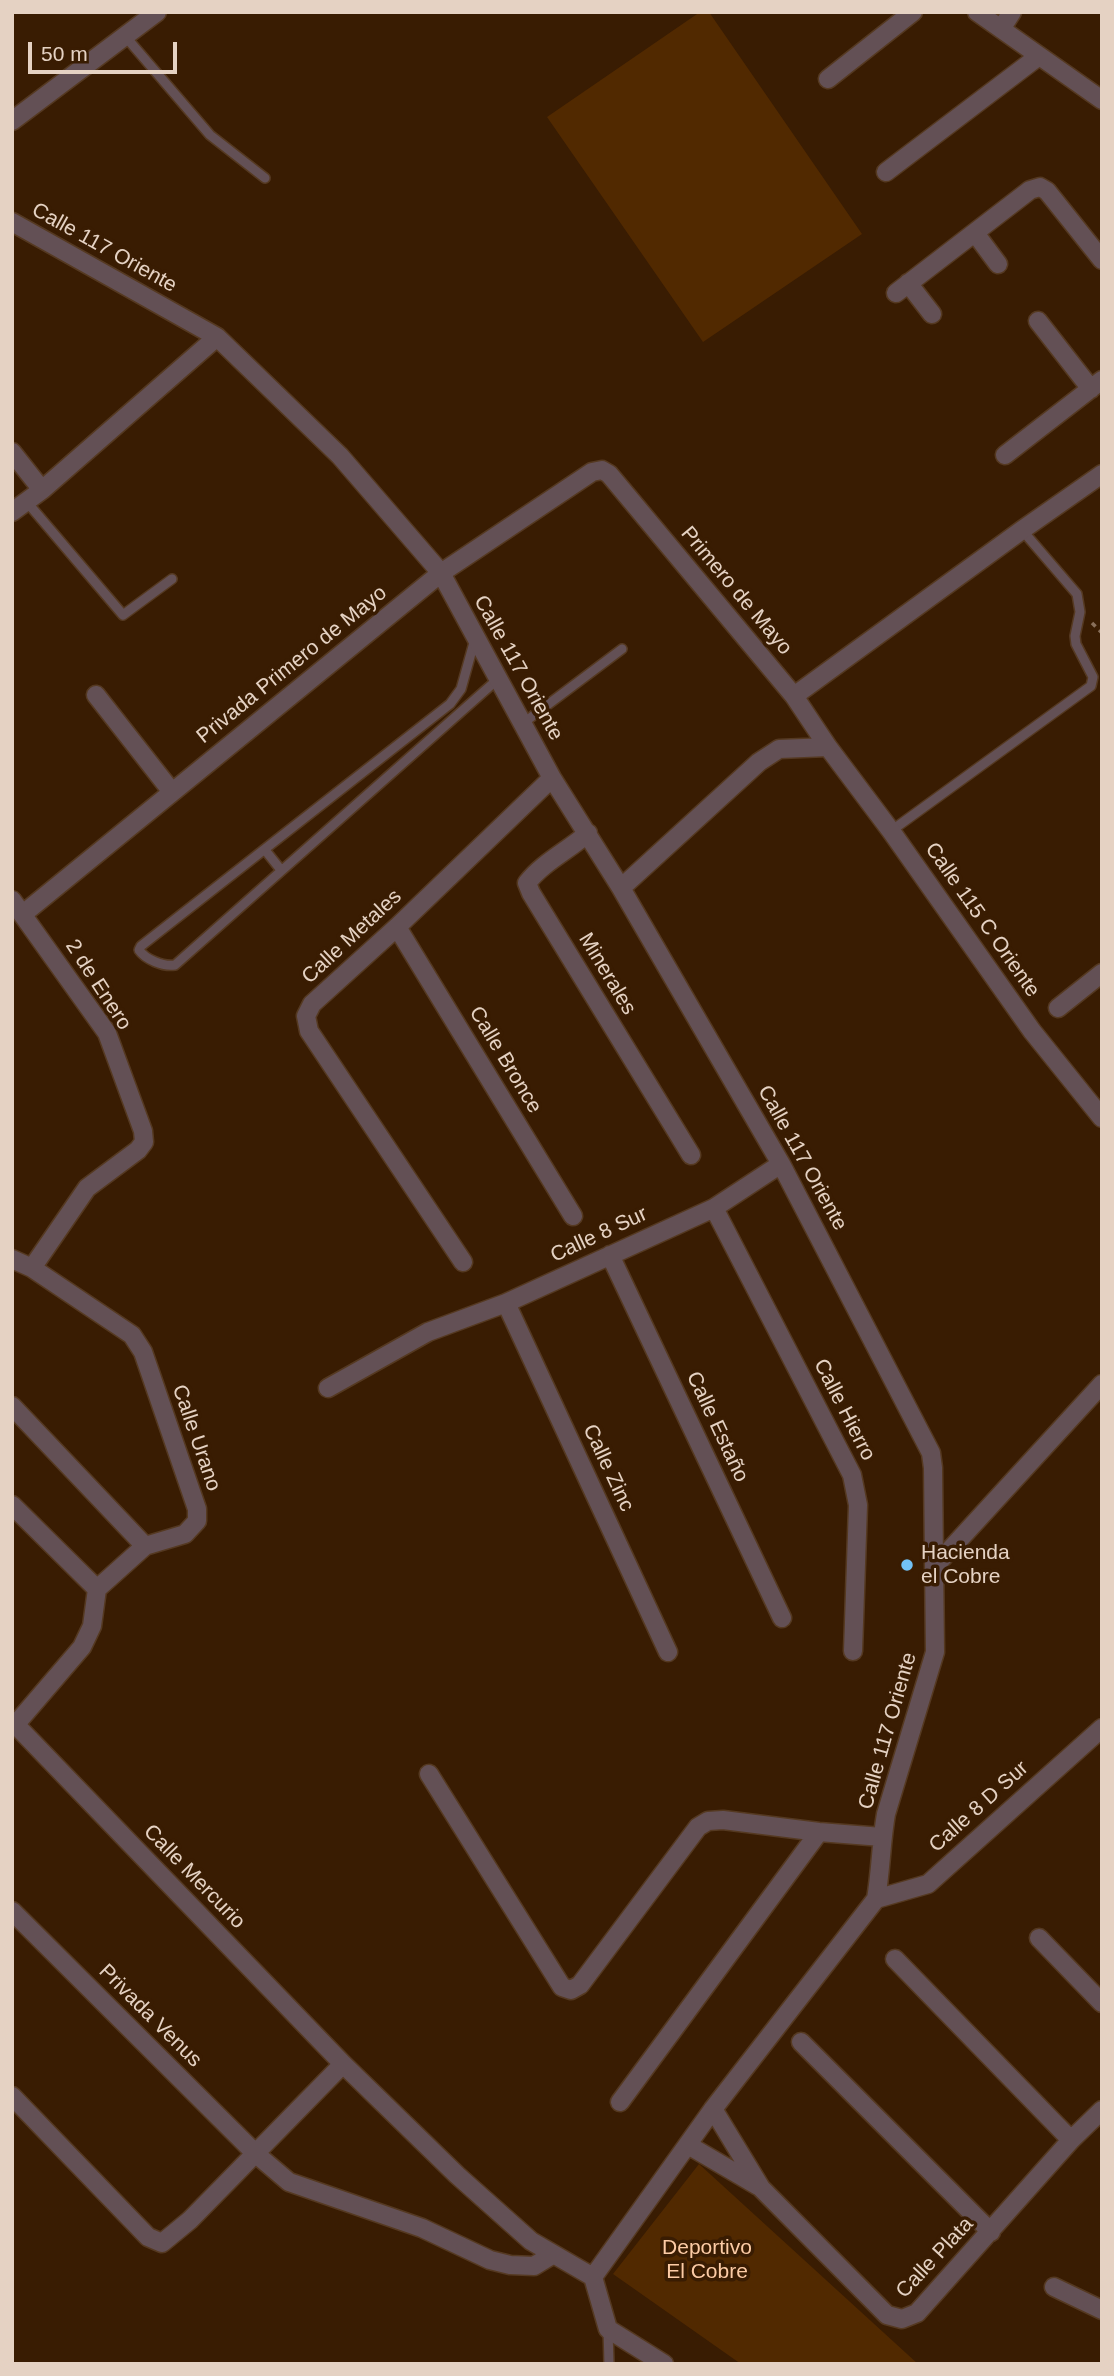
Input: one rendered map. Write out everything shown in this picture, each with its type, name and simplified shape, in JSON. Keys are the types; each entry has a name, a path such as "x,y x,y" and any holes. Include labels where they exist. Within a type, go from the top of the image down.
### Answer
{"street":[{"path":"12,121 157,12"},
{"path":"828,79 913,12"},
{"path":"977,12 1102,100"},
{"path":"1001,29 1012,12"},
{"path":"886,172 1038,56"},
{"path":"932,314 902,288 1030,190 1040,187 1047,191 1102,260"},
{"name":"Calle 117 Oriente","path":"12,222 217,337 340,456 441,573 552,778 621,888 781,1164 926,1440 933,1468 935,1652 886,1814 876,1899 713,2109 593,2277"},
{"path":"975,233 998,264"},
{"path":"1005,455 1097,384 1038,321"},
{"path":"19,507 217,337"},
{"path":"12,452 42,490"},
{"name":"Privada Primero de Mayo","path":"18,907 172,792 441,573 592,472 602,470"},
{"name":"Primero de Mayo","path":"602,470 609,474 794,696 828,747"},
{"path":"794,696 1102,474"},
{"path":"96,695 172,792"},
{"path":"621,888 759,762 779,749 828,747"},
{"name":"Calle 115 C Oriente","path":"828,747 891,831 1032,1031 1102,1118"},
{"name":"Calle Metales","path":"463,1262 309,1031 306,1016 312,1004 397,927 552,778"},
{"name":"Minerales","path":"588,833 534,873 527,883 691,1155"},
{"name":"2 de Enero","path":"18,907 107,1033 143,1131 144,1142 138,1150 87,1188 32,1268"},
{"name":"Calle Bronce","path":"397,927 573,1216"},
{"path":"1059,1008 1102,973"},
{"name":"Calle 8 Sur","path":"328,1388 428,1332 506,1303 714,1208 781,1164"},
{"name":"Calle Hierro","path":"714,1208 852,1475 857,1490 853,1651"},
{"name":"Calle Estaño","path":"610,1255 782,1618"},
{"path":"12,1259 32,1268"},
{"name":"Calle Urano","path":"32,1268 132,1335 143,1352 197,1509 197,1521 185,1534 145,1546 97,1589"},
{"name":"Calle Zinc","path":"506,1303 668,1652"},
{"path":"936,1565 1102,1384"},
{"path":"12,1406 145,1546"},
{"path":"12,1505 97,1589 92,1626 82,1647 16,1732"},
{"name":"Calle 8 D Sur","path":"876,1899 928,1884 1102,1728"},
{"name":"Calle Mercurio","path":"16,1732 343,2064 508,2223 552,2255 593,2277"},
{"path":"429,1774 562,1987 571,1990 580,1985 698,1827 708,1821 723,1819 819,1832 882,1837"},
{"path":"620,2102 819,1832"},
{"name":"Privada Venus","path":"12,1911 256,2154 289,2182 422,2228 490,2260 510,2265 534,2266 552,2255"},
{"path":"1039,1938 1102,2003"},
{"path":"895,1959 1071,2140"},
{"path":"801,2042 991,2232"},
{"path":"12,2096 148,2237 162,2243 190,2220 343,2064"},
{"name":"Calle Plata","path":"713,2109 761,2188 887,2315 894,2318 910,2318 917,2313 1071,2140 1102,2110"},
{"name":"Calle Plata","path":"688,2144 761,2188"},
{"path":"593,2277 608,2329 664,2364"},
{"path":"1054,2287 1102,2311"}],"lane":[{"path":"125,36 203,128 265,178"},
{"path":"19,507 123,615 172,579"},
{"path":"891,831 1091,686 1093,677 1076,644 1080,612 1077,594 1022,530"},
{"path":"475,638 457,698 141,946 141,954 164,965 175,965 498,679"},
{"path":"522,724 622,649"},
{"path":"369,768 380,782"},
{"path":"265,850 281,870"},
{"path":"608,2329 609,2364"}],"green space":[{"path":"700,12 709,12 862,234 703,342 547,117"},
{"name":"Deportivo El Cobre","path":"699,2164 918,2364 741,2364 613,2274"}],"place":[{"name":"Hacienda el Cobre","path":"907,1565"}]}
